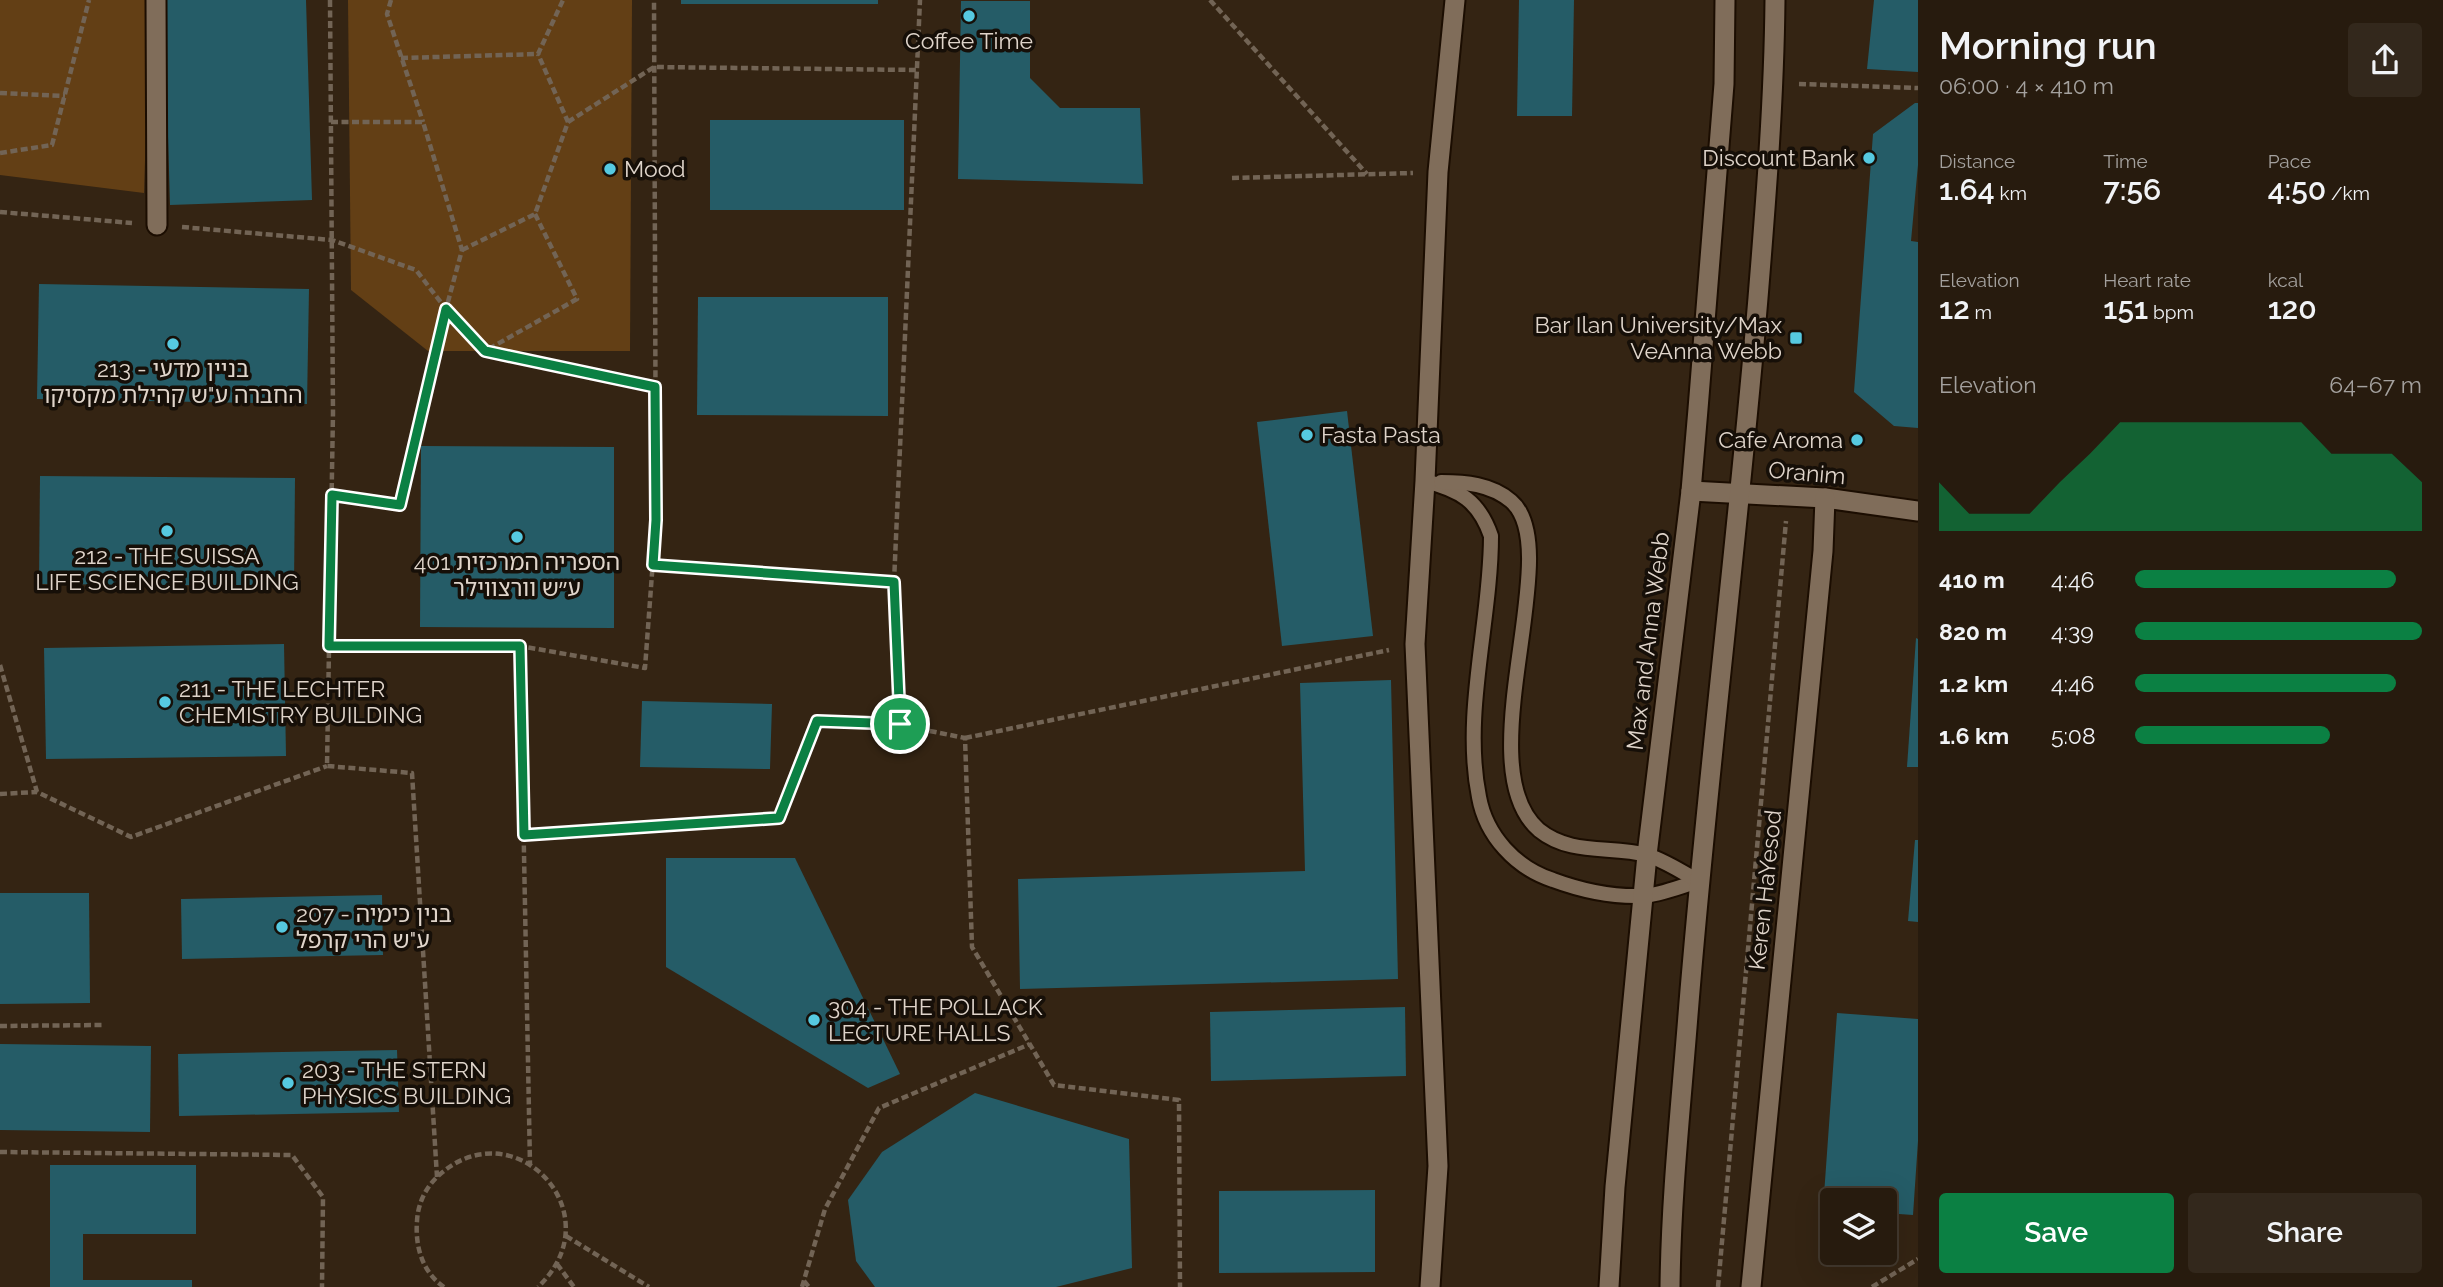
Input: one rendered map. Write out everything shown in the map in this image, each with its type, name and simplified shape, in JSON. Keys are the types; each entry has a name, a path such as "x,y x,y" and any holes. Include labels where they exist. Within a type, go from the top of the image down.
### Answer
{"street":[{"path":"156,0 158,225"},
{"path":"1430,1287 1438,1166 1415,644 1438,172 1455,0"},
{"name":"Max and Anna Webb","path":"1609,1287 1615,1186 1647,855 1691,491 1724,84 1725,0"},
{"path":"1670,1287 1674,1190 1699,881 1741,493 1774,84 1775,0"},
{"name":"Oranim","path":"1691,491 1825,498 1918,511"},
{"name":"Keren HaYesod","path":"1751,1287 1823,551 1825,498"}],"lane":[{"path":"1425,481 1464,482 1487,487 1512,502 1524,521 1528,543 1528,574 1510,746 1522,807 1539,829 1562,843 1585,849 1647,855 1699,881"},
{"path":"1425,481 1450,487 1467,499 1479,510 1491,536 1475,716 1474,763 1479,800 1494,835 1515,860 1545,878 1576,888 1643,896 1699,881"}],"path":[{"path":"0,153 52,145 89,0"},
{"path":"327,766 332,495 330,0"},
{"path":"332,495 400,505 462,250 387,14 391,0"},
{"path":"563,0 538,54 568,122"},
{"path":"329,646 520,646 645,668 656,520 654,0"},
{"path":"900,724 894,582 920,0"},
{"path":"1210,0 1367,174"},
{"path":"401,58 538,54"},
{"path":"462,250 535,214 568,122 654,67 917,71"},
{"path":"1774,84 1918,88"},
{"path":"0,93 65,96"},
{"path":"331,122 423,122"},
{"path":"1232,178 1438,172"},
{"path":"485,351 577,299 535,214"},
{"path":"332,240 416,270 446,309 485,351 655,387"},
{"path":"1718,1287 1788,495"},
{"path":"653,565 894,582"},
{"path":"524,835 779,818 817,721 900,724 965,738 1415,644"},
{"path":"520,646 530,1165"},
{"path":"0,665 37,792"},
{"path":"965,738 972,947 1054,1084 1179,1100 1180,1287"},
{"path":"0,794 37,792 131,837 327,766 412,772 437,1177"},
{"path":"0,1026 102,1024"},
{"path":"809,1287 803,1284 825,1209 879,1108 1030,1044"},
{"path":"0,1152 292,1155 323,1197 322,1287"},
{"path":"444,1287 423,1262 416,1238 417,1213 424,1194 452,1164 471,1157 492,1154 512,1157 530,1165 546,1178 558,1195 565,1214 566,1236 557,1264 538,1287"},
{"path":"566,1236 649,1287"},
{"path":"1872,1287 1918,1259"},
{"path":"557,1264 574,1287"}],"shaded area":[{"path":"0,0 150,0 144,193 0,175"},
{"path":"348,0 632,0 630,351 428,351 351,290"}],"building":[{"path":"164,0 306,0 312,200 170,205"},
{"path":"681,0 878,0 878,4 681,4"},
{"path":"1519,0 1574,0 1572,116 1517,116"},
{"path":"1874,0 1918,0 1918,72 1867,69"},
{"path":"961,1 1030,1 1030,78 1060,108 1140,108 1143,184 958,179"},
{"path":"1918,103 1918,165 1911,241 1918,242 1918,428 1894,426 1854,392 1873,134"},
{"path":"710,120 904,120 904,210 710,210"},
{"name":"213 - בניין מדעי החברה ע\"ש קהילת מקסיקו","path":"39,284 309,289 307,404 37,399"},
{"path":"698,297 888,297 888,416 697,415"},
{"path":"1347,411 1373,636 1282,646 1257,422"},
{"name":"401 הספריה המרכזית ע״ש וורצווילר","path":"421,446 614,447 614,628 420,627"},
{"name":"212 - THE SUISSA LIFE SCIENCE BUILDING","path":"40,476 295,478 294,586 39,584"},
{"path":"1916,638 1918,767 1907,767"},
{"name":"211 - THE LECHTER CHEMISTRY BUILDING","path":"284,644 286,756 46,759 44,648"},
{"path":"1391,680 1398,979 1020,989 1018,879 1305,871 1300,683"},
{"path":"642,701 772,704 770,769 640,767"},
{"path":"1915,840 1918,840 1918,922 1908,921"},
{"name":"304 - THE POLLACK LECTURE HALLS","path":"666,858 795,858 900,1074 868,1088 666,967"},
{"path":"0,893 89,893 90,1003 0,1004"},
{"name":"207 - בנין כימיה ע\"ש הרי קרפל","path":"382,895 383,955 182,959 181,899"},
{"path":"1405,1007 1406,1076 1211,1081 1210,1012"},
{"path":"1837,1013 1918,1019 1918,1141 1913,1215 1897,1214 1897,1188 1824,1188"},
{"path":"0,1044 151,1046 150,1132 0,1130"},
{"name":"203 - THE STERN PHYSICS BUILDING","path":"397,1050 399,1112 179,1116 178,1054"},
{"path":"975,1093 1129,1139 1132,1268 1056,1287 875,1287 856,1261 848,1200 882,1152"},
{"path":"50,1165 196,1165 196,1234 83,1234 83,1280 192,1280 192,1287 50,1287"},
{"path":"1375,1190 1375,1272 1219,1273 1219,1191"}],"place":[{"name":"Coffee Time","path":"969,16"},
{"name":"Discount Bank","path":"1869,158"},
{"name":"Mood","path":"610,169"},
{"name":"Bar Ilan University/Max VeAnna Webb","path":"1796,338"},
{"name":"213 - בניין מדעי החברה ע\"ש קהילת מקסיקו","path":"173,344"},
{"name":"Fasta Pasta","path":"1307,435"},
{"name":"Cafe Aroma","path":"1857,440"},
{"name":"212 - THE SUISSA LIFE SCIENCE BUILDING","path":"167,531"},
{"name":"401 הספריה המרכזית ע״ש וורצווילר","path":"517,537"},
{"name":"211 - THE LECHTER CHEMISTRY BUILDING","path":"165,702"},
{"name":"207 - בנין כימיה ע\"ש הרי קרפל","path":"282,927"},
{"name":"304 - THE POLLACK LECTURE HALLS","path":"814,1020"},
{"name":"203 - THE STERN PHYSICS BUILDING","path":"288,1083"}],"route":[{"path":"446,309 485,351 655,387 656,520 653,565 894,582 900,724 817,721 779,818 524,835 520,646 329,646 332,495 400,505 446,309"}]}
